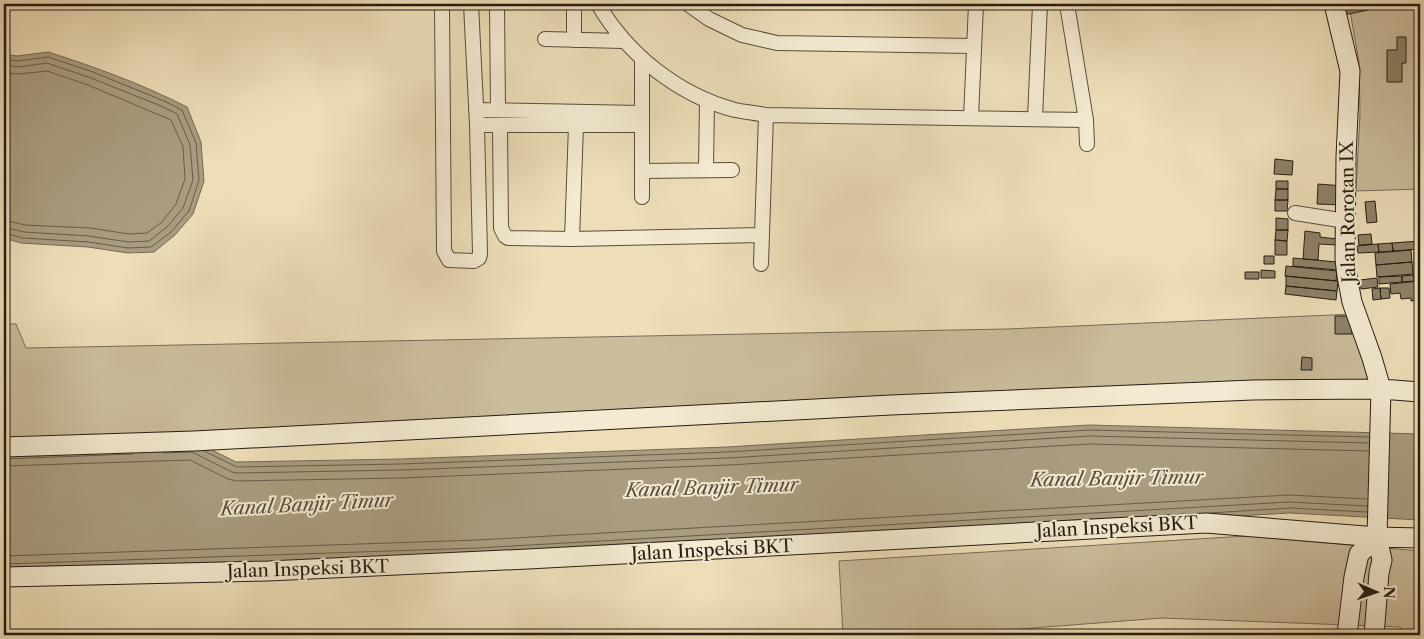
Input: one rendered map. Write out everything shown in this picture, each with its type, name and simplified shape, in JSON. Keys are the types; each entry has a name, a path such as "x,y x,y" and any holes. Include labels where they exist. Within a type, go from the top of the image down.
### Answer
{"street":[{"path":"442,4 444,251 447,258 452,261 474,261 480,256 477,125 471,4"},
{"path":"497,4 504,125 501,228 505,236 513,238 572,239 761,235"},
{"path":"574,4 574,40"},
{"path":"598,4 623,41 670,81 707,100 735,110 766,115 1086,120"},
{"path":"688,4 709,19 742,36 777,43 974,46"},
{"path":"971,118 976,4"},
{"path":"1035,118 1040,4"},
{"path":"1067,4 1086,120 1087,144"},
{"name":"Jalan Rorotan IX","path":"1334,4 1350,71 1346,157 1345,259 1352,302 1372,358 1381,395 1378,528 1382,560 1379,573 1374,635"},
{"path":"545,39 623,41"},
{"path":"642,58 642,196"},
{"path":"706,170 707,100"},
{"path":"476,110 642,119"},
{"path":"761,264 766,115"},
{"path":"477,125 576,125 642,119"},
{"path":"572,239 576,125"},
{"path":"642,171 732,170"},
{"path":"1295,213 1346,220"},
{"path":"4,447 194,441 900,404 1245,390 1381,395 1420,392"},
{"name":"Jalan Inspeksi BKT","path":"4,577 268,571 1206,523 1378,528 1420,538"},
{"path":"1347,635 1354,577 1359,554 1378,528 1420,550"}],"shaded area":[{"path":"1389,4 1420,4 1420,189 1356,191 1360,114 1359,62 1350,11"},
{"path":"1355,314 1381,389 4,447 4,324 16,324 26,348 1007,329"},
{"path":"1246,536 1420,551 1420,635 1402,635 1401,627 1162,618 943,635 843,635 839,561"}],"water":[{"path":"48,52 118,76 187,107 201,142 204,181 193,214 175,235 154,252 128,253 88,247 21,243 4,238 4,54 17,56"},
{"name":"Kanal Banjir Timur","path":"1089,425 1420,434 1420,520 1290,513 479,559 4,575 4,447 194,441 236,462 401,459 727,447"}],"building":[{"path":"1342,4 1367,4 1368,10 1344,15"},
{"path":"1369,4 1393,4 1393,5 1370,10"},
{"path":"1397,37 1406,37 1406,63 1402,63 1402,82 1387,82 1387,50 1397,50"},
{"path":"1275,159 1293,161 1292,175 1274,174"},
{"path":"1276,181 1288,181 1288,189 1276,189"},
{"path":"1318,184 1344,186 1342,205 1317,204"},
{"path":"1276,189 1288,189 1288,200 1275,200"},
{"path":"1275,200 1288,200 1287,211 1275,211"},
{"path":"1375,201 1377,222 1367,223 1365,202"},
{"path":"1276,218 1288,219 1288,230 1276,230"},
{"path":"1276,230 1288,230 1287,241 1275,240"},
{"path":"1305,231 1320,233 1320,237 1337,239 1337,245 1319,244 1318,260 1303,259"},
{"path":"1371,234 1372,244 1359,245 1358,235"},
{"path":"1275,240 1287,241 1287,255 1275,255"},
{"path":"1420,241 1420,249 1393,251 1392,243"},
{"path":"1392,243 1393,251 1379,252 1378,244"},
{"path":"1378,244 1379,252 1358,253 1357,246"},
{"path":"1411,250 1412,262 1376,265 1375,253"},
{"path":"1414,251 1420,251 1420,278 1414,278"},
{"path":"1264,256 1274,256 1274,264 1264,264"},
{"path":"1293,258 1337,262 1337,270 1293,266"},
{"path":"1412,262 1413,274 1377,277 1376,265"},
{"path":"1286,266 1337,271 1336,281 1285,276"},
{"path":"1261,270 1275,271 1275,278 1261,278"},
{"path":"1245,272 1259,272 1259,279 1245,279"},
{"path":"1413,275 1414,281 1402,282 1402,276"},
{"path":"1286,276 1338,281 1337,291 1286,286"},
{"path":"1402,276 1402,282 1379,284 1379,277"},
{"path":"1377,278 1378,287 1361,289 1360,280"},
{"path":"1419,281 1420,300 1411,301 1411,298 1401,299 1400,293 1391,294 1390,284"},
{"path":"1286,286 1337,291 1336,300 1285,294"},
{"path":"1380,288 1389,288 1390,298 1381,299"},
{"path":"1380,288 1381,299 1373,300 1372,289"},
{"path":"1335,316 1352,316 1352,334 1335,334"},
{"path":"1302,357 1312,358 1312,370 1301,370"}]}
